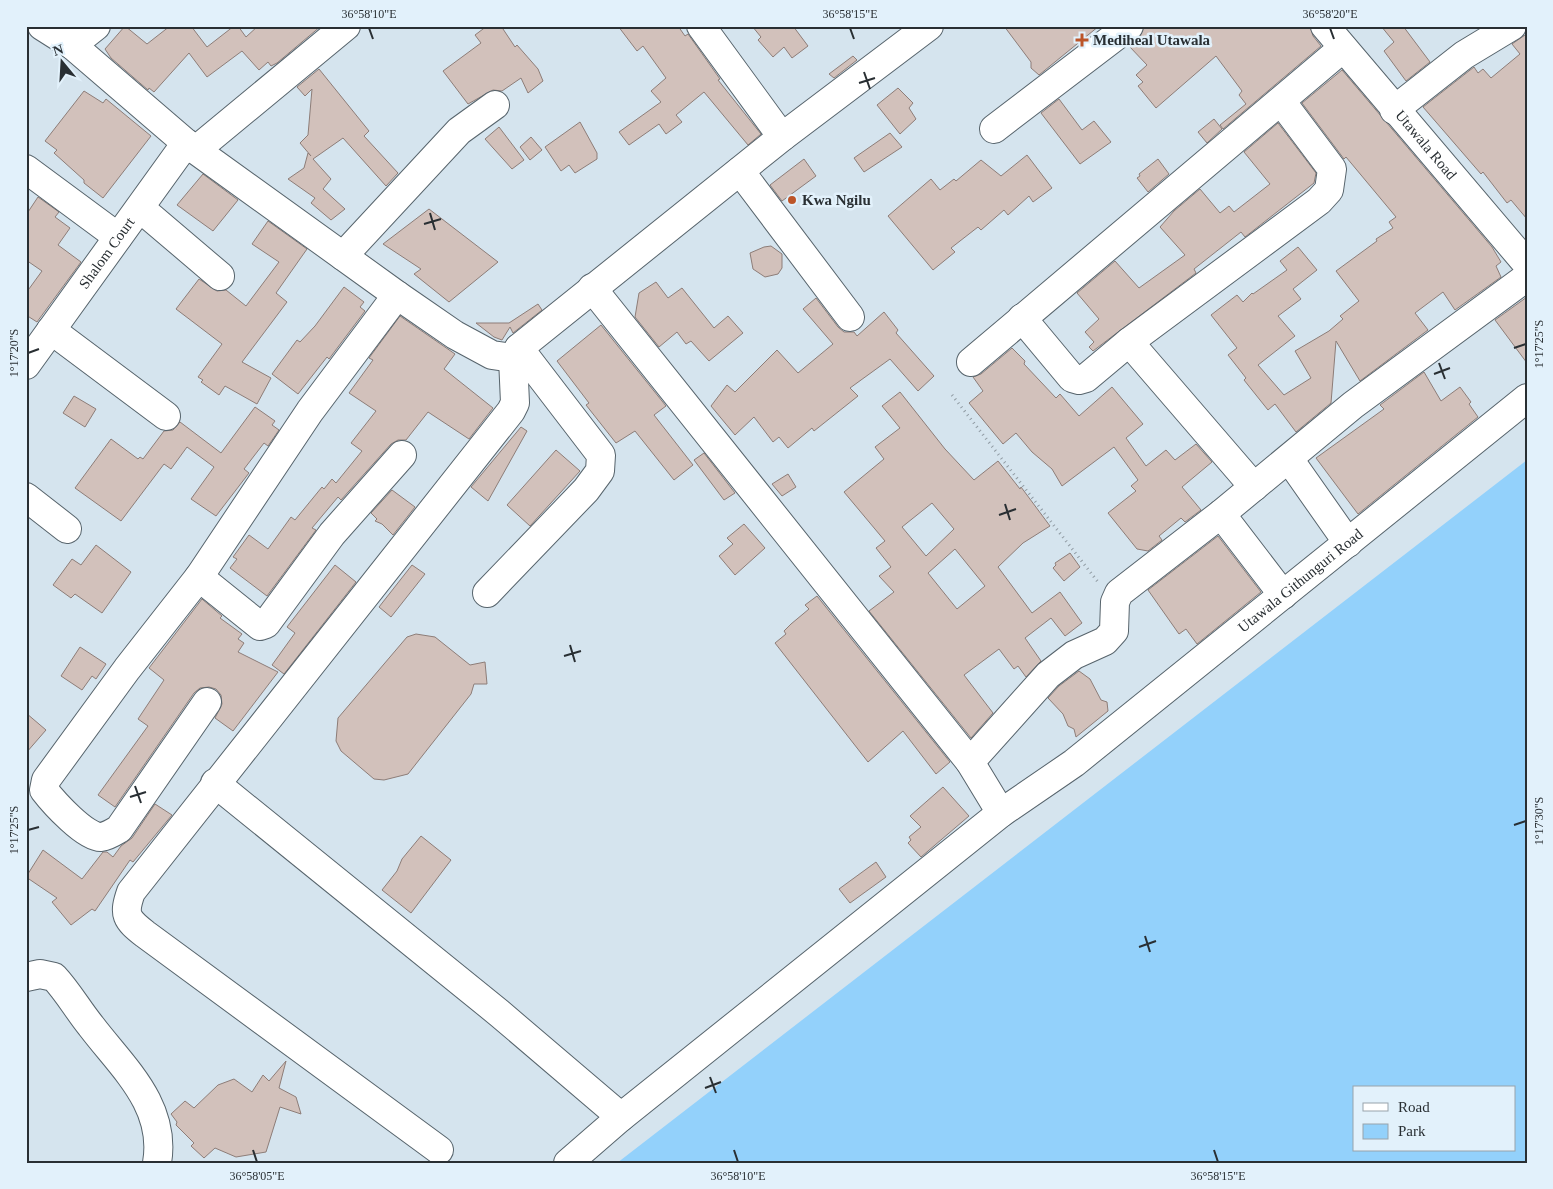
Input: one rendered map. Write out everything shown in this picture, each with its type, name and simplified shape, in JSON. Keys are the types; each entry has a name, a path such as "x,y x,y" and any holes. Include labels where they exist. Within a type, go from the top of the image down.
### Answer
{"street":[{"path":"42,26 72,45 191,146 455,335 492,355 516,353 592,288 782,137 929,26"},
{"path":"72,45 96,26"},
{"name":"Shalom Court","path":"26,365 118,237 191,146 346,26"},
{"path":"701,26 782,137"},
{"path":"994,129 1129,26"},
{"name":"Utawala Road","path":"1325,26 1394,110 1527,264"},
{"path":"1394,110 1464,55 1512,26"},
{"path":"971,362 1343,48"},
{"path":"1022,318 1072,378 1079,380 1086,378 1129,342 1319,201 1329,190 1332,169 1328,160 1281,101"},
{"path":"343,256 459,131 495,105"},
{"path":"26,169 118,237"},
{"path":"740,171 850,317"},
{"path":"140,208 220,276"},
{"path":"970,762 1048,675 1074,655 1105,641 1114,631 1114,602 1119,593 1221,514 1353,405 1527,278"},
{"path":"592,288 970,762 1001,813"},
{"path":"208,702 119,829 108,835 101,837 90,835 44,790 46,780 127,669 199,577 310,410 397,294"},
{"path":"52,330 166,416"},
{"path":"1129,342 1254,487"},
{"path":"487,593 586,490 600,471 602,463 601,455 516,353"},
{"path":"439,1150 129,921 125,907 131,892 215,784 512,411 515,403 516,353"},
{"name":"Utawala Githunguri Road","path":"568,1163 621,1117 1001,813 1074,763 1527,398"},
{"path":"199,577 260,626 266,624 332,534 402,454"},
{"path":"1289,459 1348,543"},
{"path":"26,497 67,529"},
{"path":"1221,514 1283,595"},
{"path":"215,784 499,1013 621,1117"},
{"path":"26,977 40,974 54,977 140,1087 151,1109 157,1130 159,1150 157,1163"}],"path":[{"path":"952,396 1114,602"}],"green space":[{"path":"1527,460 1527,1163 617,1163"}],"building":[{"path":"125,26 147,44 170,26 191,26 207,47 234,26 238,26 246,37 258,26 321,26 277,63 271,66 268,62 259,70 242,51 207,77 189,53 154,92 149,88 148,90 111,58 105,49"},
{"path":"487,26 501,26 515,47 517,45 538,69 543,81 528,93 521,78 502,91 493,90 468,104 443,71 481,43 475,35"},
{"path":"618,26 678,26 685,36 688,34 720,79 718,80 761,134 748,145 704,92 676,115 682,122 666,134 659,124 629,145 619,132 661,102 651,91 666,78 643,46 637,51"},
{"path":"752,26 793,26 808,46 792,58 784,47 773,57 758,40 761,37"},
{"path":"1004,26 1099,26 1039,75 1031,68 1031,62"},
{"path":"1144,26 1310,26 1313,36 1321,46 1223,129 1220,125 1246,104 1239,95 1242,91 1216,56 1156,108 1138,86 1143,82 1136,75 1147,65 1129,46 1139,38"},
{"path":"1381,26 1403,26 1430,62 1406,81 1384,51 1394,42"},
{"path":"1525,35 1527,37 1527,219 1511,200 1507,203 1483,172 1481,174 1423,107 1474,67 1478,73 1483,69 1491,78 1520,54 1512,44"},
{"path":"853,56 857,60 834,78 829,74"},
{"path":"319,69 369,131 364,136 398,173 386,186 343,138 313,159 331,179 323,189 345,209 331,220 311,203 315,198 288,179 304,168 308,153 311,156 300,143 308,135 312,89 305,96 297,87"},
{"path":"1342,70 1492,247 1501,262 1496,266 1501,277 1455,310 1443,292 1415,313 1428,330 1360,381 1336,341 1331,403 1296,432 1275,404 1268,410 1244,380 1246,378 1228,355 1237,348 1211,315 1237,295 1243,302 1252,293 1287,270 1280,261 1298,247 1317,270 1293,289 1301,299 1278,316 1295,336 1258,365 1284,395 1311,378 1295,351 1329,331 1343,319 1340,316 1359,301 1336,271 1393,228 1389,222 1396,217 1346,157 1344,159 1302,103"},
{"path":"898,88 913,103 909,108 916,119 900,134 877,105"},
{"path":"84,91 103,103 106,99 151,136 103,198 84,183 84,180 54,153 57,150 45,141"},
{"path":"1059,99 1082,130 1094,121 1111,142 1080,164 1041,113"},
{"path":"1214,119 1222,129 1207,143 1198,132"},
{"path":"580,122 597,153 597,159 575,173 569,165 561,171 545,147"},
{"path":"1278,123 1316,173 1314,183 1245,237 1241,232 1194,269 1196,273 1093,351 1089,347 1094,342 1085,332 1099,319 1077,293 1115,261 1139,288 1185,255 1160,227 1174,211 1200,189 1220,213 1229,206 1234,212 1270,184 1244,152"},
{"path":"499,127 524,160 512,169 485,139"},
{"path":"890,133 902,147 864,172 854,158"},
{"path":"531,137 542,150 530,160 520,147"},
{"path":"1027,155 1052,188 1033,202 1029,196 1008,215 1004,210 981,230 978,227 951,248 955,252 933,270 888,216 931,179 940,190 954,179 956,181 981,160 1001,176"},
{"path":"804,159 816,176 782,201 770,185"},
{"path":"1158,159 1169,174 1148,192 1137,178 1140,176 1139,174"},
{"path":"203,174 238,200 213,231 177,205"},
{"path":"38,197 59,212 55,217 70,228 58,245 81,262 37,322 26,315 26,293 42,271 26,260 26,215"},
{"path":"429,209 498,262 449,302 414,274 421,269 383,244"},
{"path":"268,221 307,249 276,293 287,302 242,362 271,378 257,404 225,386 219,395 201,382 203,380 198,377 222,344 176,309 199,279 217,291 226,290 246,306 279,262 252,244"},
{"path":"771,246 782,254 782,268 778,274 765,277 753,269 750,253"},
{"path":"656,282 668,298 682,288 714,328 728,316 743,333 709,361 691,341 686,344 677,332 659,347 635,317 639,293"},
{"path":"344,287 364,302 360,307 365,311 329,359 327,357 298,394 272,374 297,340 300,342 315,326"},
{"path":"1527,297 1527,363 1495,320"},
{"path":"816,298 838,327 844,332 854,332 857,336 884,312 898,330 896,333 934,376 918,391 890,359 850,388 858,396 814,431 812,428 788,448 779,437 773,442 754,417 735,435 711,406 727,385 735,392 777,350 798,373 833,344 803,309"},
{"path":"538,304 542,310 513,333 510,327 502,340 494,337 476,323 509,323"},
{"path":"400,316 455,354 444,369 493,408 469,439 428,412 406,440 398,440 391,444 341,500 338,497 312,528 316,530 267,596 230,568 237,559 233,557 249,535 268,549 291,517 295,520 322,487 324,489 332,479 336,483 362,451 351,443 376,411 349,393 373,360 369,358"},
{"path":"601,325 666,406 654,415 693,465 674,480 635,431 616,443 586,405 589,403 557,361"},
{"path":"1012,348 1025,361 1024,364 1056,398 1060,394 1079,416 1112,387 1143,424 1126,438 1146,466 1166,450 1175,460 1196,444 1212,462 1182,487 1201,510 1185,522 1181,518 1159,536 1162,540 1148,551 1137,549 1108,513 1136,491 1131,486 1138,480 1114,447 1062,486 1052,469 1032,452 1016,433 1003,444 969,403 983,391 973,377 981,374"},
{"path":"1424,372 1441,401 1460,387 1471,402 1469,404 1478,417 1358,514 1316,458 1384,409 1380,405"},
{"path":"900,392 945,449 974,480 998,461 1020,489 1021,487 1050,526 1023,543 998,567 1032,613 1060,592 1082,623 1065,636 1051,618 1025,638 1041,661 1026,677 1018,666 1014,669 999,649 964,675 993,713 971,738 869,611 894,592 879,576 891,567 876,548 885,541 844,492 884,459 875,447 900,428 882,406","holes":["932,503 954,529 926,556 902,527","955,549 985,586 957,609 928,573"]},
{"path":"74,396 96,409 85,427 63,413"},
{"path":"255,407 275,421 272,425 279,430 268,446 264,443 244,469 249,473 216,516 191,499 214,467 187,447 171,469 164,464 121,521 75,488 111,439 138,459 140,457 143,459 164,431 173,430 180,422 221,453"},
{"path":"521,427 527,431 488,501 471,487"},
{"path":"556,450 580,471 530,526 507,505"},
{"path":"704,453 735,493 724,500 694,460"},
{"path":"788,474 796,487 782,496 772,484"},
{"path":"392,490 415,507 393,535 382,524 375,521 377,519 371,513"},
{"path":"744,524 765,548 735,575 719,556 733,544 727,538"},
{"path":"1218,536 1261,592 1197,644 1186,629 1179,634 1148,590"},
{"path":"96,545 131,572 102,613 75,594 71,598 53,585 72,559 81,565"},
{"path":"1070,553 1080,567 1064,581 1053,568 1056,565 1055,563"},
{"path":"335,565 356,582 284,674 272,665 295,633 287,627"},
{"path":"412,565 425,574 391,617 379,607"},
{"path":"817,596 950,762 936,774 903,731 868,762 775,643 786,634 784,631 791,624 809,609 805,605"},
{"path":"202,599 222,616 220,618 242,634 238,639 244,643 238,652 278,672 233,731 215,718 222,704 221,695 216,689 209,687 200,688 194,693 115,807 98,795 148,726 138,719 164,680 149,668"},
{"path":"416,634 435,637 470,665 485,662 487,684 474,684 471,694 408,774 384,780 374,779 341,751 336,741 338,718 407,637"},
{"path":"80,647 106,664 96,679 92,676 82,690 61,676"},
{"path":"1079,671 1090,679 1101,700 1107,702 1108,711 1076,737 1074,729 1068,726 1063,714 1048,698 1059,686"},
{"path":"26,713 46,730 26,753"},
{"path":"943,787 969,816 921,857 908,843 911,840 909,837 921,827 910,816"},
{"path":"155,804 172,815 133,862 130,860 95,911 92,909 71,925 52,902 57,898 26,877 43,850 82,879 103,852 107,852 113,857 121,846 132,838"},
{"path":"421,836 451,860 411,913 382,890 397,871 402,859"},
{"path":"876,862 886,877 850,903 839,889"},
{"path":"286,1061 279,1088 296,1097 301,1114 280,1107 266,1152 236,1157 215,1148 204,1158 191,1146 194,1143 176,1125 177,1122 171,1114 185,1101 194,1108 218,1085 234,1079 252,1092 263,1075 269,1081"}],"place":[{"name":"Mediheal Utawala","path":"1082,40"},
{"name":"Kwa Ngilu","path":"792,200"}]}
